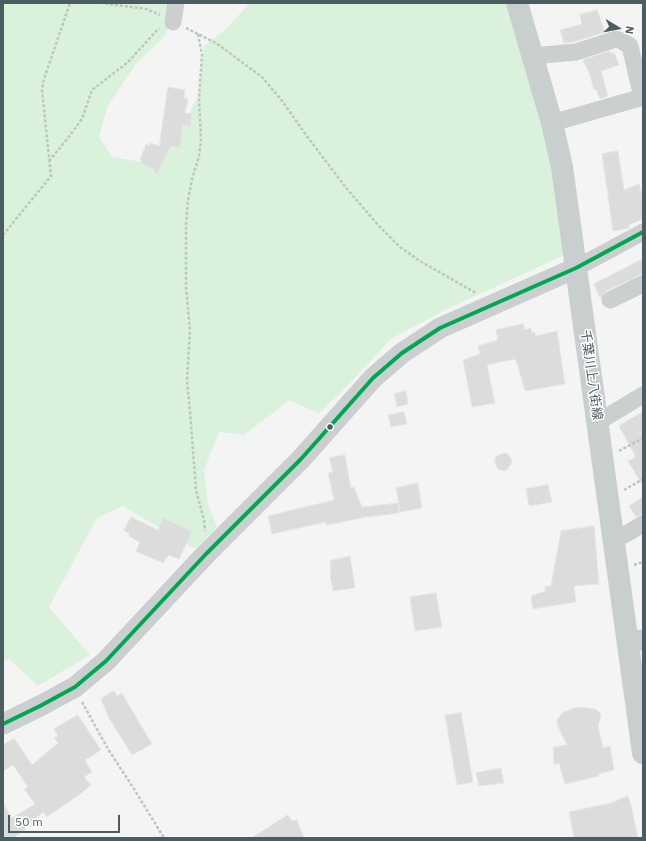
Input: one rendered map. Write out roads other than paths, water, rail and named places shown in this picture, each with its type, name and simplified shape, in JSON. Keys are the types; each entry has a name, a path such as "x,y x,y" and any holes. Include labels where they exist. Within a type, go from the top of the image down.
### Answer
{"main road":[{"name":"千葉川上八街線","path":"516,3 552,123 562,167 614,541 636,641 642,741"}],"street":[{"path":"170,20 176,3"},
{"path":"532,56 576,52 616,40 622,41 630,46 643,97 552,123"},
{"path":"3,724 75,687 106,661 206,554 301,459 373,378 402,353 440,328 576,268 643,232"},
{"path":"610,300 643,284"},
{"path":"598,422 643,395"},
{"path":"614,541 643,524"}]}
